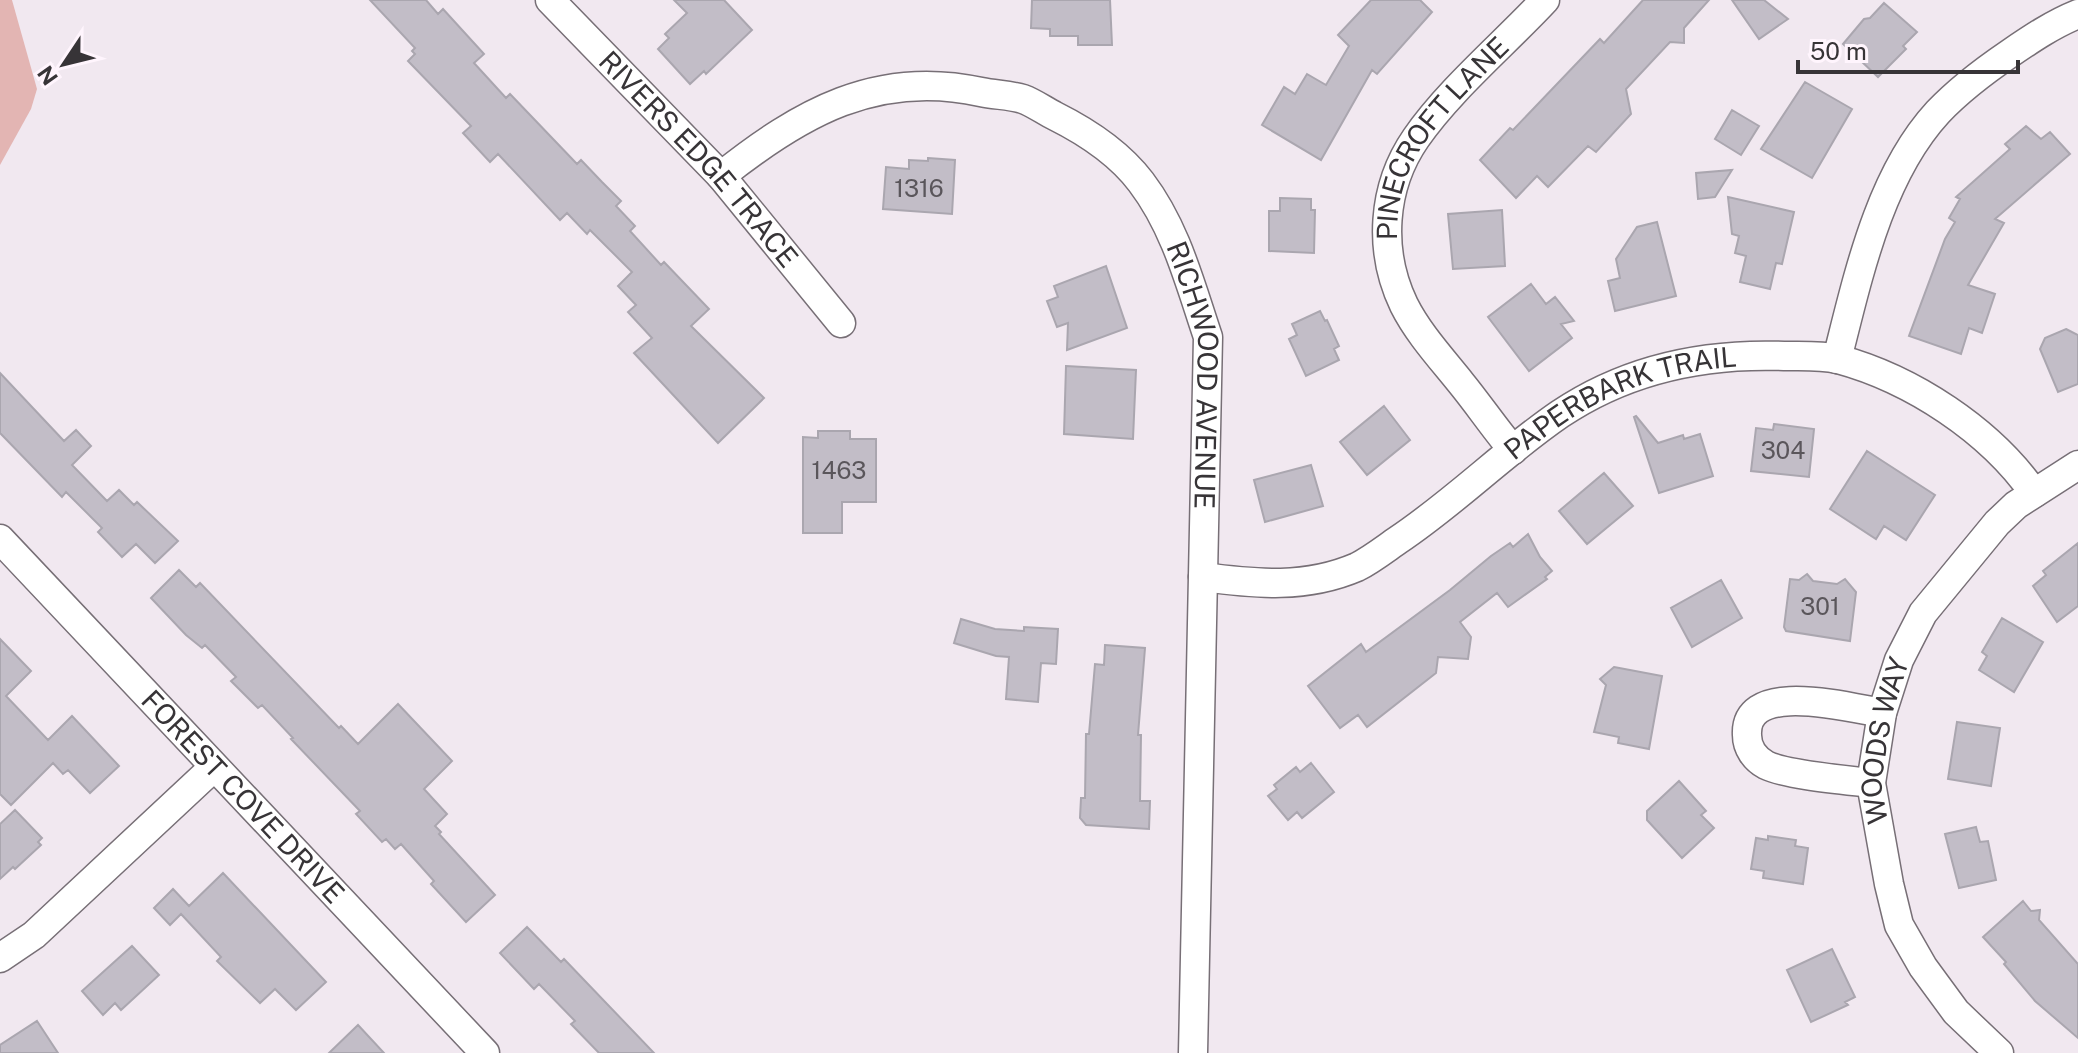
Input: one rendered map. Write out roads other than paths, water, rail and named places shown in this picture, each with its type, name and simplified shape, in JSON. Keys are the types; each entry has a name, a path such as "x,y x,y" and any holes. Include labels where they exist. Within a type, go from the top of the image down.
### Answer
{"street":[{"name":"RIVERS EDGE TRACE","path":"550,0 721,176 841,323"},
{"name":"PINECROFT LANE","path":"1513,450 1430,344 1405,306 1389,267 1387,220 1392,187 1416,138 1545,0"},
{"path":"1837,359 1864,255 1894,181 1913,146 1938,113 1981,73 2045,30 2078,14"},
{"name":"RICHWOOD AVENUE","path":"721,176 768,140 808,115 874,92 914,84 950,85 1024,100 1105,146 1140,182 1176,240 1208,337 1193,1053"},
{"name":"PAPERBARK TRAIL","path":"1203,577 1257,584 1282,583 1314,579 1358,566 1428,520 1561,414 1604,390 1651,370 1708,357 1760,355 1837,359 1921,393 1987,441 2034,493"},
{"name":"WOODS WAY","path":"1999,1053 1956,1012 1923,967 1899,925 1871,783 1882,713 1899,660 1923,613 1997,523 2034,493 2078,465"},
{"name":"FOREST COVE DRIVE","path":"0,539 485,1053"},
{"path":"1871,783 1767,765 1753,755 1747,741 1747,726 1756,712 1776,701 1795,700 1882,713"},
{"path":"0,958 34,935 214,767"}]}
